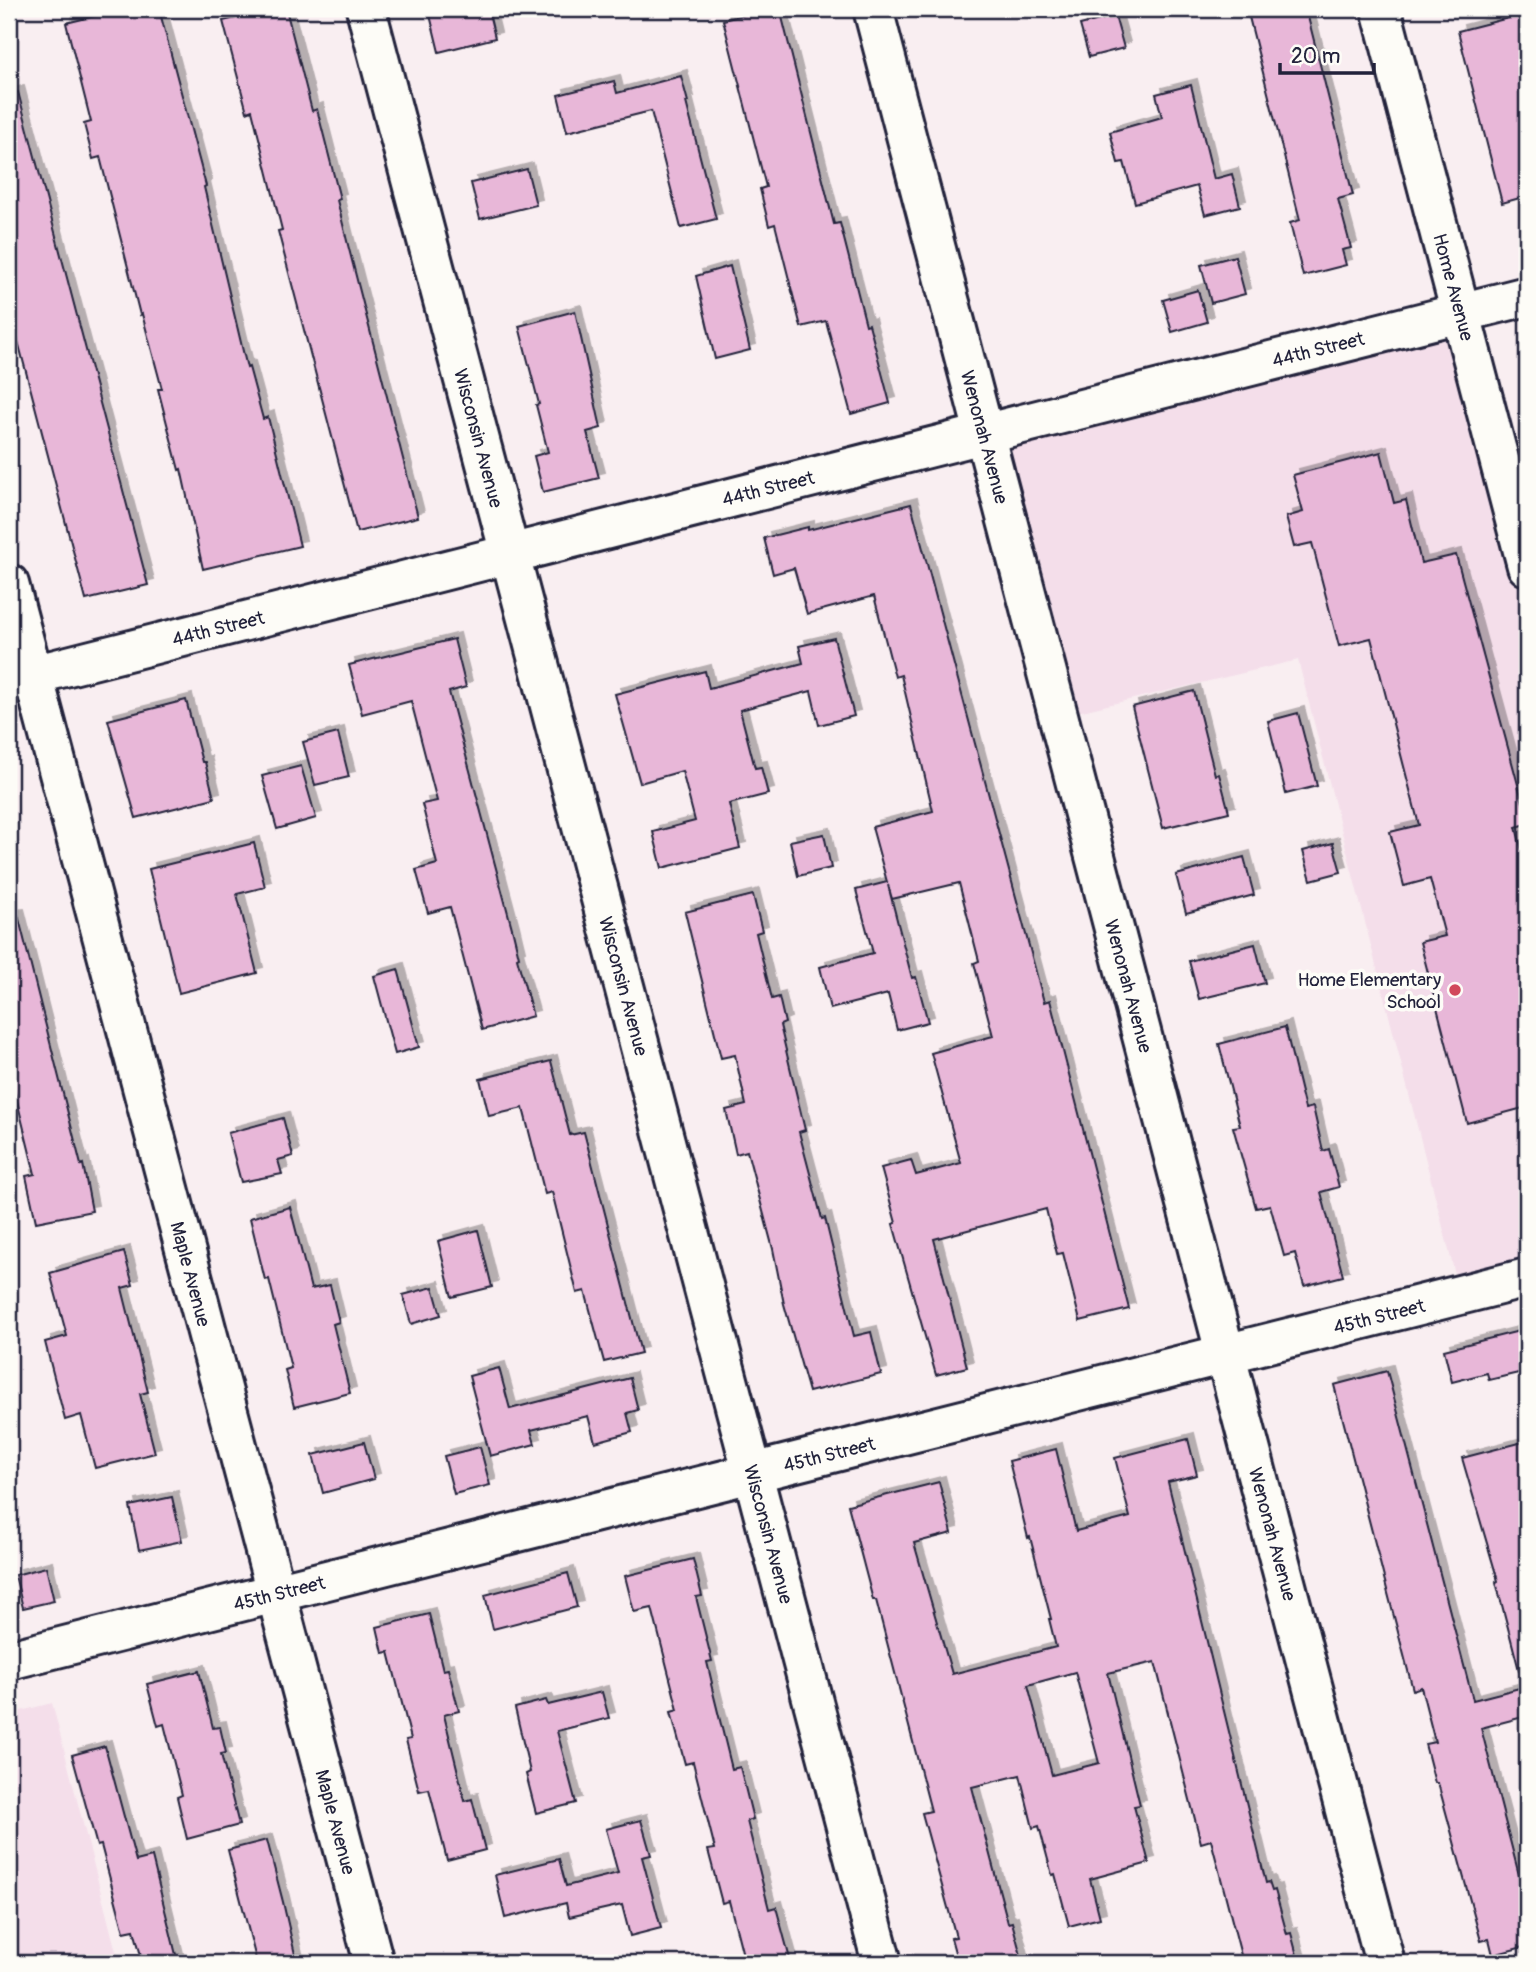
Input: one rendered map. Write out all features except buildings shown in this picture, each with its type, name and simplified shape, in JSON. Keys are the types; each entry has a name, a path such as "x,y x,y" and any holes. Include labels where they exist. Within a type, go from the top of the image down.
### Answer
{"street":[{"name":"Wisconsin Avenue","path":"366,9 882,1963"},
{"name":"Wenonah Avenue","path":"873,9 1385,1963"},
{"name":"Home Avenue","path":"1381,9 1527,566"},
{"name":"44th Street","path":"21,678 1527,296"},
{"name":"Maple Avenue","path":"9,584 21,678 276,1594 374,1963"},
{"name":"45th Street","path":"9,1660 1527,1278"}],"shaded area":[{"name":"Home Elementary School","path":"1462,320 1527,575 1527,1264 1457,1282 1298,660 1061,716 989,441"},
{"path":"52,1703 119,1963 9,1963 9,1714"}],"place":[{"name":"Home Elementary School","path":"1455,990"}]}
